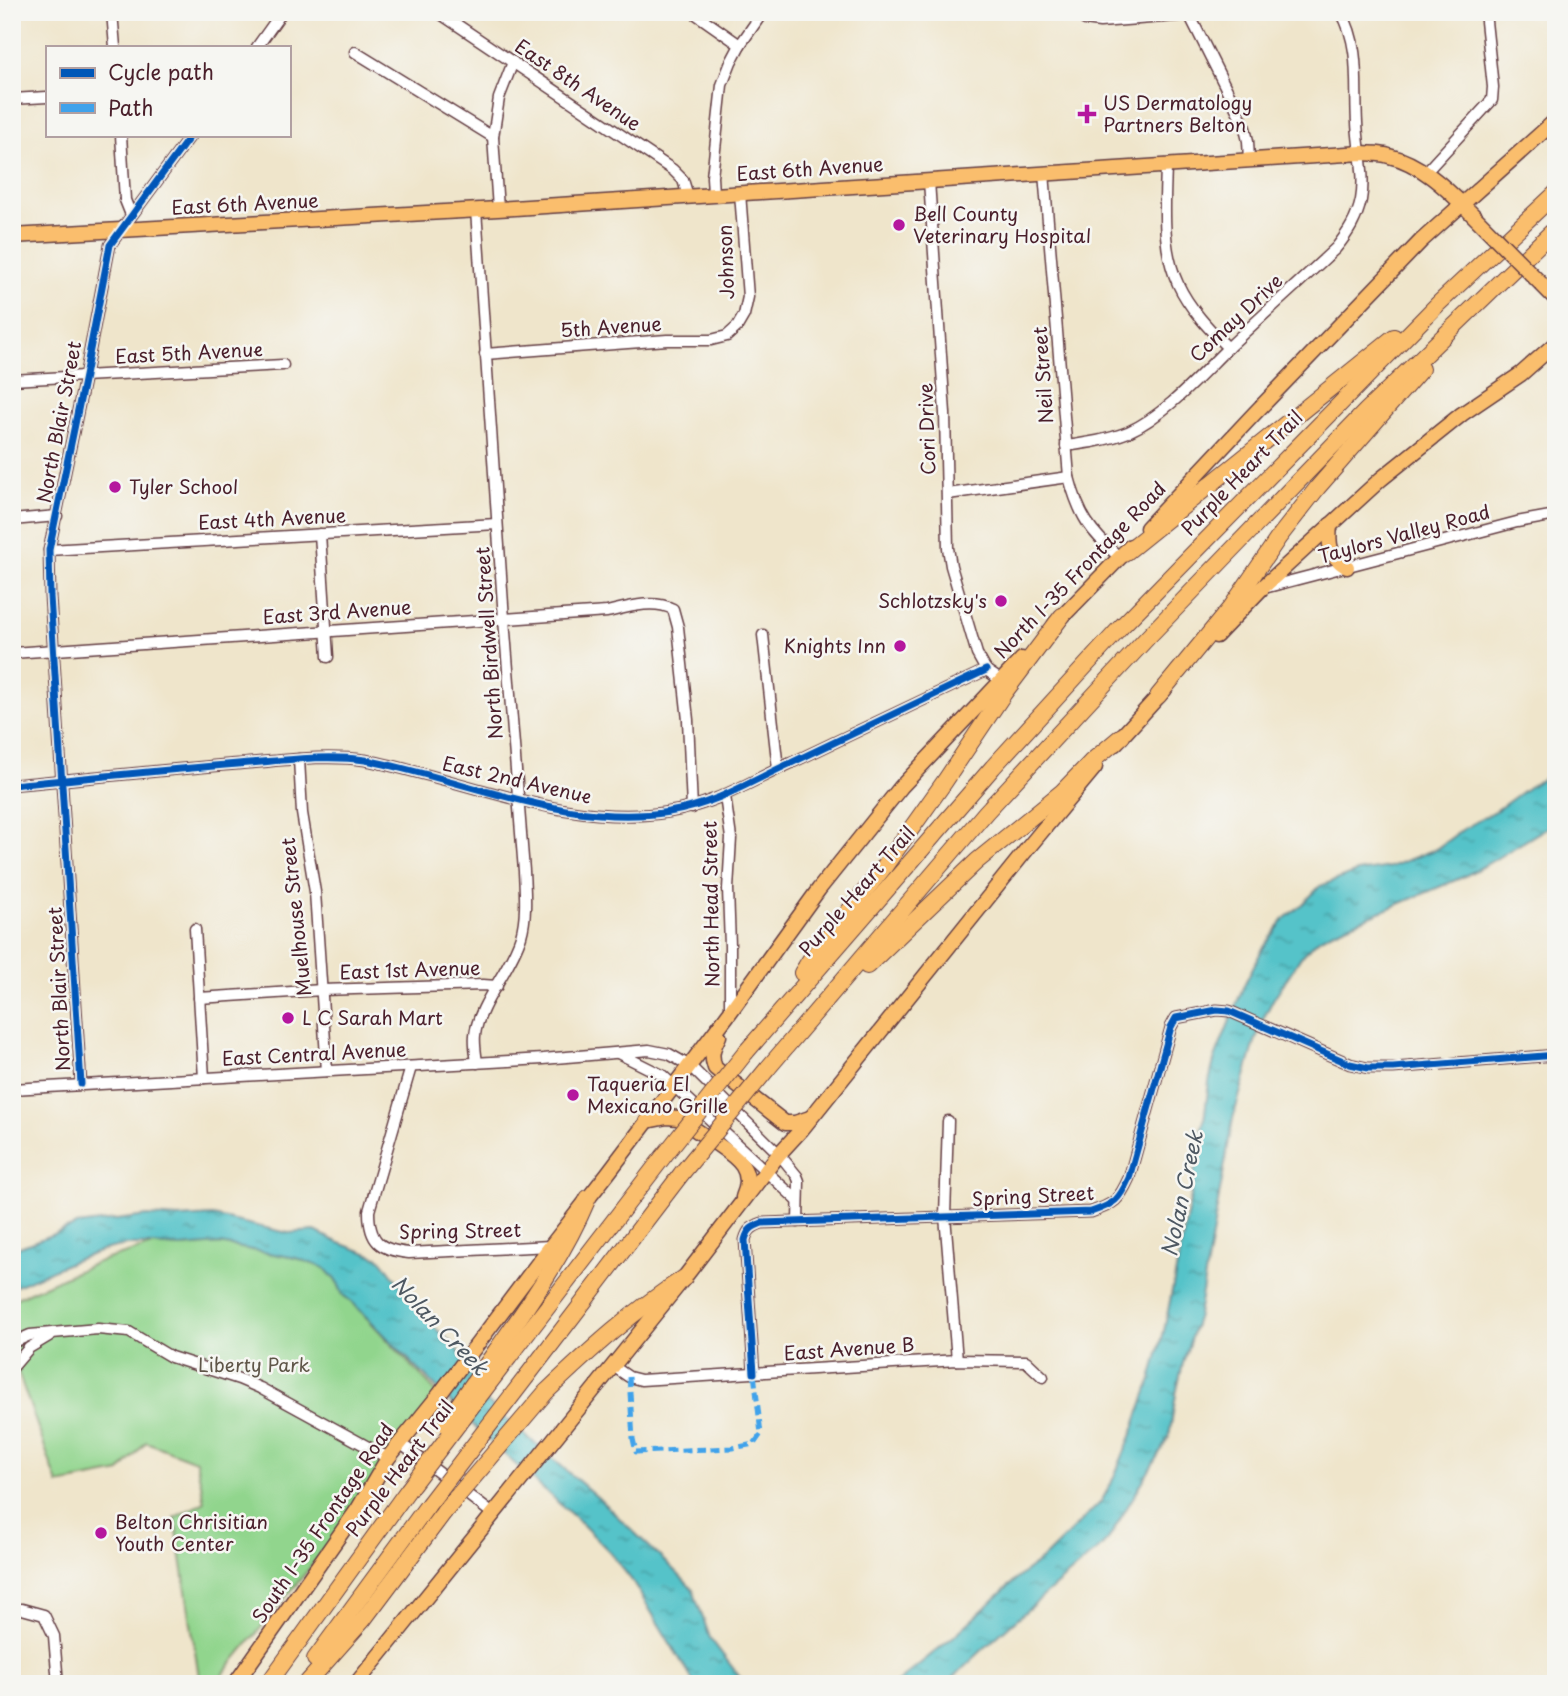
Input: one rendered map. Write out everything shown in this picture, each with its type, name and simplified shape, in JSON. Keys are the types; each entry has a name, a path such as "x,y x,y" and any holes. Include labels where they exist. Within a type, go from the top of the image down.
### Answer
{"highway":[{"name":"Purple Heart Trail","path":"268,1684 411,1487 459,1404 773,1019 993,767 1112,637 1438,304 1556,192"},
{"path":"298,1684 428,1505 682,1173 986,812 1139,646 1365,412 1556,228"},
{"path":"1158,696 1232,606 1279,537 1312,495 1480,301"},
{"path":"1122,555 1383,345 1438,304"},
{"path":"773,1019 810,960 892,857 1004,693 1062,617"},
{"path":"804,1026 969,869 1062,792 1091,762 1122,736"},
{"path":"502,1354 577,1225 588,1198"},
{"path":"306,1684 363,1620 444,1512 546,1392 592,1348 684,1278"}],"main road":[{"name":"North I-35 Frontage Road","path":"675,1085 819,889 933,752 1421,242 1466,208 1556,120"},
{"name":"East 6th Avenue","path":"12,236 498,209 1362,153 1392,156 1416,167 1440,184 1556,299"},
{"path":"356,1684 684,1278 779,1154 1122,736 1261,589 1330,525 1409,455 1462,414 1521,374 1556,343"},
{"path":"1330,525 1328,540 1331,552 1339,562 1347,566"},
{"path":"730,1012 712,1050 715,1068 785,1123 795,1124 810,1118"},
{"name":"South I-35 Frontage Road","path":"235,1684 358,1509 388,1458 468,1358 675,1085"},
{"path":"647,1121 678,1118 737,1158 748,1181 745,1194 727,1222"}],"street":[{"path":"112,12 115,46"},
{"path":"258,46 282,12"},
{"name":"East 8th Avenue","path":"438,12 673,170 683,180 688,196"},
{"path":"693,12 740,46"},
{"path":"713,194 712,177 722,85 731,62 763,12"},
{"path":"1076,12 1084,20 1100,22 1189,13 1244,124 1249,160"},
{"name":"Comay Drive","path":"1066,446 1110,438 1129,431 1171,402 1336,248 1350,231 1361,199 1362,153 1358,135 1355,51 1348,25 1341,12"},
{"path":"1425,173 1492,100 1485,12"},
{"path":"355,52 493,136"},
{"path":"498,209 493,136 499,98 513,62"},
{"path":"12,99 46,96"},
{"path":"121,136 125,201 131,215"},
{"name":"North Blair Street","path":"80,1084 49,550 110,245 190,136"},
{"path":"1166,166 1168,250 1173,271 1186,298 1228,348"},
{"name":"Neil Street","path":"1044,173 1069,477 1077,506 1096,536 1122,555"},
{"name":"Cori Drive","path":"929,181 945,413 947,529 951,566 977,654 986,670"},
{"name":"Johnson","path":"737,327 744,315 748,297 740,194"},
{"name":"North Birdwell Street","path":"476,210 525,908 521,935 512,959 479,1020 475,1035 477,1063"},
{"name":"5th Avenue","path":"485,354 667,340 711,340 727,336 737,327"},
{"name":"East 5th Avenue","path":"12,380 283,365"},
{"path":"947,494 1069,477"},
{"name":"Taylors Valley Road","path":"1261,589 1556,515"},
{"path":"12,520 57,516"},
{"name":"East 4th Avenue","path":"49,550 497,524"},
{"path":"320,534 328,657"},
{"name":"East 3rd Avenue","path":"12,653 607,612 663,604"},
{"name":"North Head Street","path":"663,604 673,608 678,626 688,720 692,808"},
{"path":"763,635 778,769"},
{"path":"986,670 1002,681"},
{"name":"East 2nd Avenue","path":"12,785 132,772 336,758 389,765 576,813 611,816 668,813 692,808 724,796 986,670"},
{"name":"Muelhouse Street","path":"299,759 302,813 315,892 327,1070"},
{"name":"North Head Street","path":"724,796 731,838 728,889 730,1012"},
{"path":"195,929 204,1077"},
{"name":"East 1st Avenue","path":"199,998 322,990 497,986"},
{"name":"Spring Street","path":"754,1373 745,1240 747,1231 762,1223 1091,1212 1108,1206 1121,1195 1129,1178 1171,1027 1176,1018 1217,1010 1229,1011 1325,1054 1368,1068 1556,1055"},
{"name":"East Central Avenue","path":"12,1089 477,1063 649,1050 669,1055 690,1066 779,1154 799,1181 798,1222"},
{"name":"East Central Avenue","path":"618,1053 648,1067 675,1085 798,1201"},
{"name":"Spring Street","path":"411,1067 369,1211 369,1224 374,1238 388,1250 410,1253 551,1246"},
{"path":"948,1121 945,1216 957,1360"},
{"path":"12,1343 30,1335 98,1329 129,1332 171,1357 260,1388 388,1458"},
{"path":"12,1368 29,1348 55,1333"},
{"name":"East Avenue B","path":"613,1366 629,1377 641,1380 957,1360 1026,1361 1043,1377"},
{"path":"405,1437 492,1514"},
{"path":"12,1610 23,1609 44,1615 54,1636 58,1684"}],"green space":[{"name":"Liberty Park","path":"220,1244 296,1258 325,1268 338,1283 343,1295 439,1395 358,1509 215,1684 200,1684 175,1517 205,1502 196,1461 146,1442 120,1472 58,1484 12,1355 12,1300 98,1262 153,1245 181,1247"}],"water":[{"path":"1556,772 1556,822 1463,877 1320,938 1303,954 1263,1019 1233,1118 1198,1315 1183,1363 1169,1437 1109,1538 1100,1548 1003,1631 947,1684 895,1684 1047,1555 1101,1502 1111,1484 1151,1380 1164,1331 1214,1061 1244,985 1262,950 1285,918 1320,886 1357,872 1390,867 1436,849 1530,786"},
{"path":"147,1216 213,1216 288,1233 315,1231 380,1258 435,1328 456,1347 485,1400 597,1497 693,1590 710,1638 745,1684 695,1684 633,1582 609,1551 486,1438 343,1295 338,1283 325,1268 296,1258 220,1244 181,1247 126,1245 73,1261 12,1288 12,1250 77,1225"}],"marked path":[{"path":"629,1377 636,1452 733,1448 754,1444 761,1434 754,1373"}],"cycle path":[{"path":"81,1084 49,550 110,245 190,136"},
{"path":"12,785 333,758 382,763 519,800 579,812 609,815 669,812 686,809 732,792 986,670"},
{"path":"754,1373 745,1240 751,1229 762,1223 1091,1212 1106,1206 1119,1196 1129,1178 1171,1027 1176,1018 1217,1010 1229,1011 1350,1064 1368,1068 1556,1055"}],"place":[{"name":"US Dermatology Partners Belton","path":"1087,114"},
{"name":"Bell County Veterinary Hospital","path":"899,225"},
{"name":"Tyler School","path":"115,487"},
{"name":"Schlotzsky's","path":"1001,601"},
{"name":"Knights Inn","path":"900,646"},
{"name":"L C Sarah Mart","path":"288,1018"},
{"name":"Taqueria El Mexicano Grille","path":"573,1095"},
{"name":"Belton Chrisitian Youth Center","path":"101,1533"}],"water label":[{"name":"Nolan Creek","path":"1183,1194"},
{"name":"Nolan Creek","path":"439,1326"}]}
